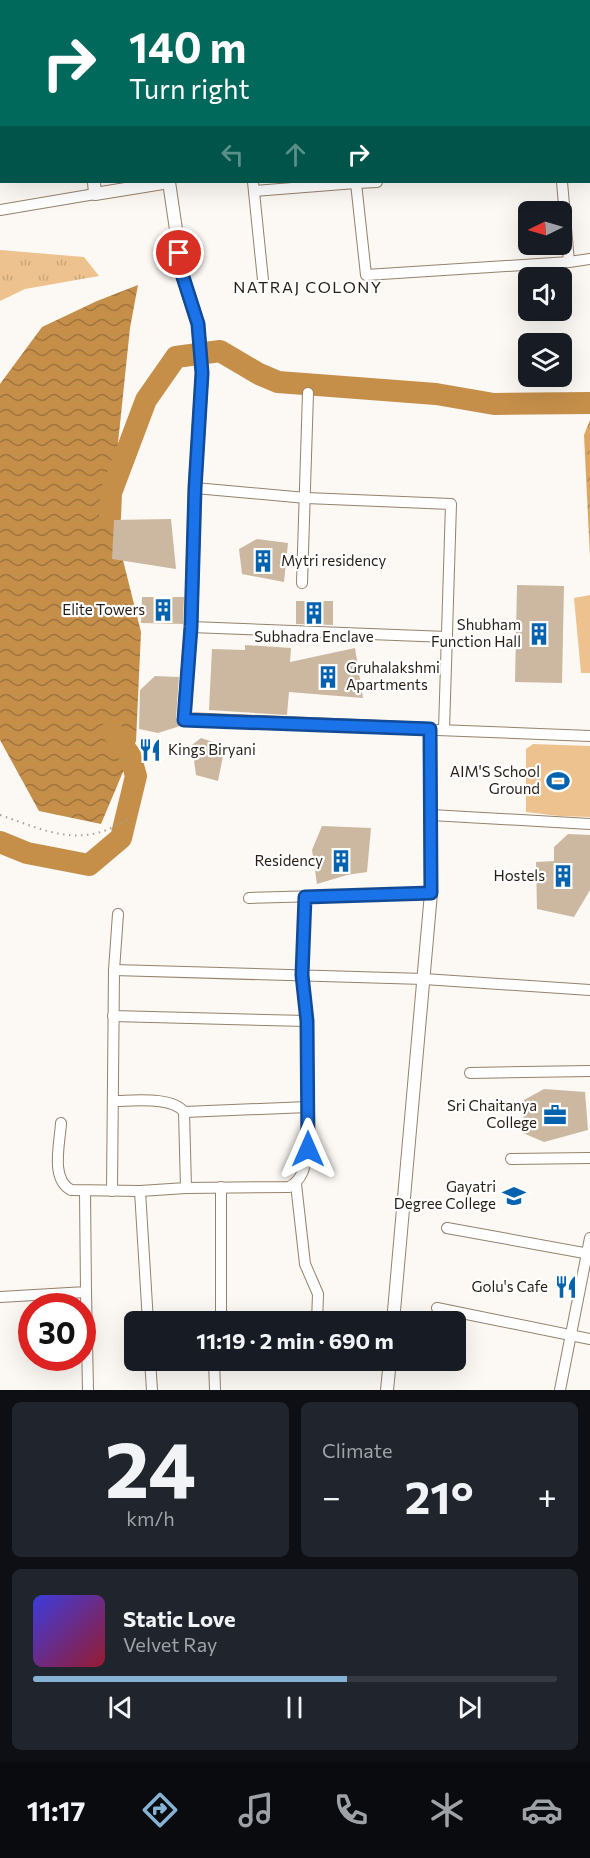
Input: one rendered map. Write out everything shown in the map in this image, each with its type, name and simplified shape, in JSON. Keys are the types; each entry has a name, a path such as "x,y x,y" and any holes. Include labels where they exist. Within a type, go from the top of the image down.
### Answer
{"street":[{"path":"0,210 94,188 156,183"},
{"path":"169,183 183,277 198,324 202,373 195,488 191,627 184,720 590,736"},
{"path":"263,280 253,186 356,183 366,275 590,259"},
{"path":"562,183 570,262"},
{"path":"302,583 308,393"},
{"path":"195,488 306,498 451,504 444,730"},
{"path":"191,627 447,637"},
{"path":"394,1311 431,893 430,729"},
{"path":"431,815 590,824"},
{"path":"249,898 431,893"},
{"path":"62,1123 58,1167 64,1186 71,1190 140,1191 221,1186 279,1188 296,1184 305,1167 308,1149 307,1021 302,975 305,897"},
{"path":"112,1191 113,1016 118,914"},
{"path":"114,970 424,979 590,990"},
{"path":"113,1016 307,1021"},
{"path":"470,1073 590,1071"},
{"path":"113,1101 168,1101 180,1106 184,1112 186,1188"},
{"path":"184,1112 308,1107"},
{"path":"511,1159 590,1158"},
{"path":"296,1184 305,1264 318,1294 317,1311"},
{"path":"220,1311 221,1186"},
{"path":"140,1191 147,1311"},
{"path":"86,1192 88,1390"},
{"path":"447,1227 589,1254"},
{"path":"560,1390 589,1254 590,1238"},
{"path":"0,1297 86,1292"},
{"path":"436,1308 590,1339"},
{"path":"151,1371 153,1390"},
{"path":"214,1371 214,1390"},
{"path":"387,1390 389,1371"}],"path":[{"path":"0,815 58,835 90,836 114,828 130,817"}],"green space":[{"path":"0,250 84,257 99,276 25,289 0,301"},
{"path":"590,420 590,557 584,435"},
{"path":"590,595 590,673 581,673 574,598"},
{"name":"AIM'S School Ground","path":"533,744 590,746 590,817 526,812 526,749"}],"water":[{"path":"138,285 130,328 113,491 123,560 141,632 136,741 101,824 39,811 0,740 0,384 42,327"}],"building":[{"path":"171,519 176,569 112,559 114,520"},
{"name":"Mytri residency","path":"257,539 288,543 284,582 242,574 239,549"},
{"name":"Shubham Function Hall","path":"517,585 564,586 562,683 515,682"},
{"name":"Elite Towers","path":"142,597 184,597 183,624 141,623"},
{"name":"Subhadra Enclave","path":"296,601 333,601 333,625 296,624"},
{"path":"245,645 291,648 290,662 355,648 363,698 289,692 287,715 209,710 212,649 245,650"},
{"path":"155,676 179,677 176,718 180,726 158,733 139,729 140,690"},
{"path":"201,738 225,746 218,781 196,775 192,745"},
{"name":"Residency","path":"322,826 371,828 367,872 317,884 312,850"},
{"name":"Hostels","path":"568,834 590,835 590,890 574,917 537,909 536,862 554,861 554,847"},
{"name":"Sri Chaitanya College","path":"544,1089 585,1092 588,1130 544,1142 523,1133 524,1100"}],"waterway":[{"path":"110,517 111,493 146,400 176,357 220,351 259,374 278,382 436,394 494,404 590,403"},
{"path":"0,842 27,853 89,865 121,838 136,776 130,755 112,731"}],"place":[{"name":"Mytri residency","path":"263,561"},
{"name":"Elite Towers","path":"163,610"},
{"name":"Subhadra Enclave","path":"314,613"},
{"name":"Shubham Function Hall","path":"539,634"},
{"name":"Gruhalakshmi Apartments","path":"328,677"},
{"name":"Kings Biryani","path":"150,750"},
{"name":"AIM'S School Ground","path":"558,781"},
{"name":"Residency","path":"341,861"},
{"name":"Hostels","path":"563,876"},
{"name":"Sri Chaitanya College","path":"555,1115"},
{"name":"Gayatri Degree College","path":"514,1196"},
{"name":"Golu's Cafe","path":"566,1287"}],"district":[{"name":"NATRAJ COLONY","path":"308,287"}],"route":[{"path":"179,253 183,277 198,324 202,373 195,488 191,627 184,720 430,729 431,893 305,897 302,975 307,1021 308,1149"}]}
